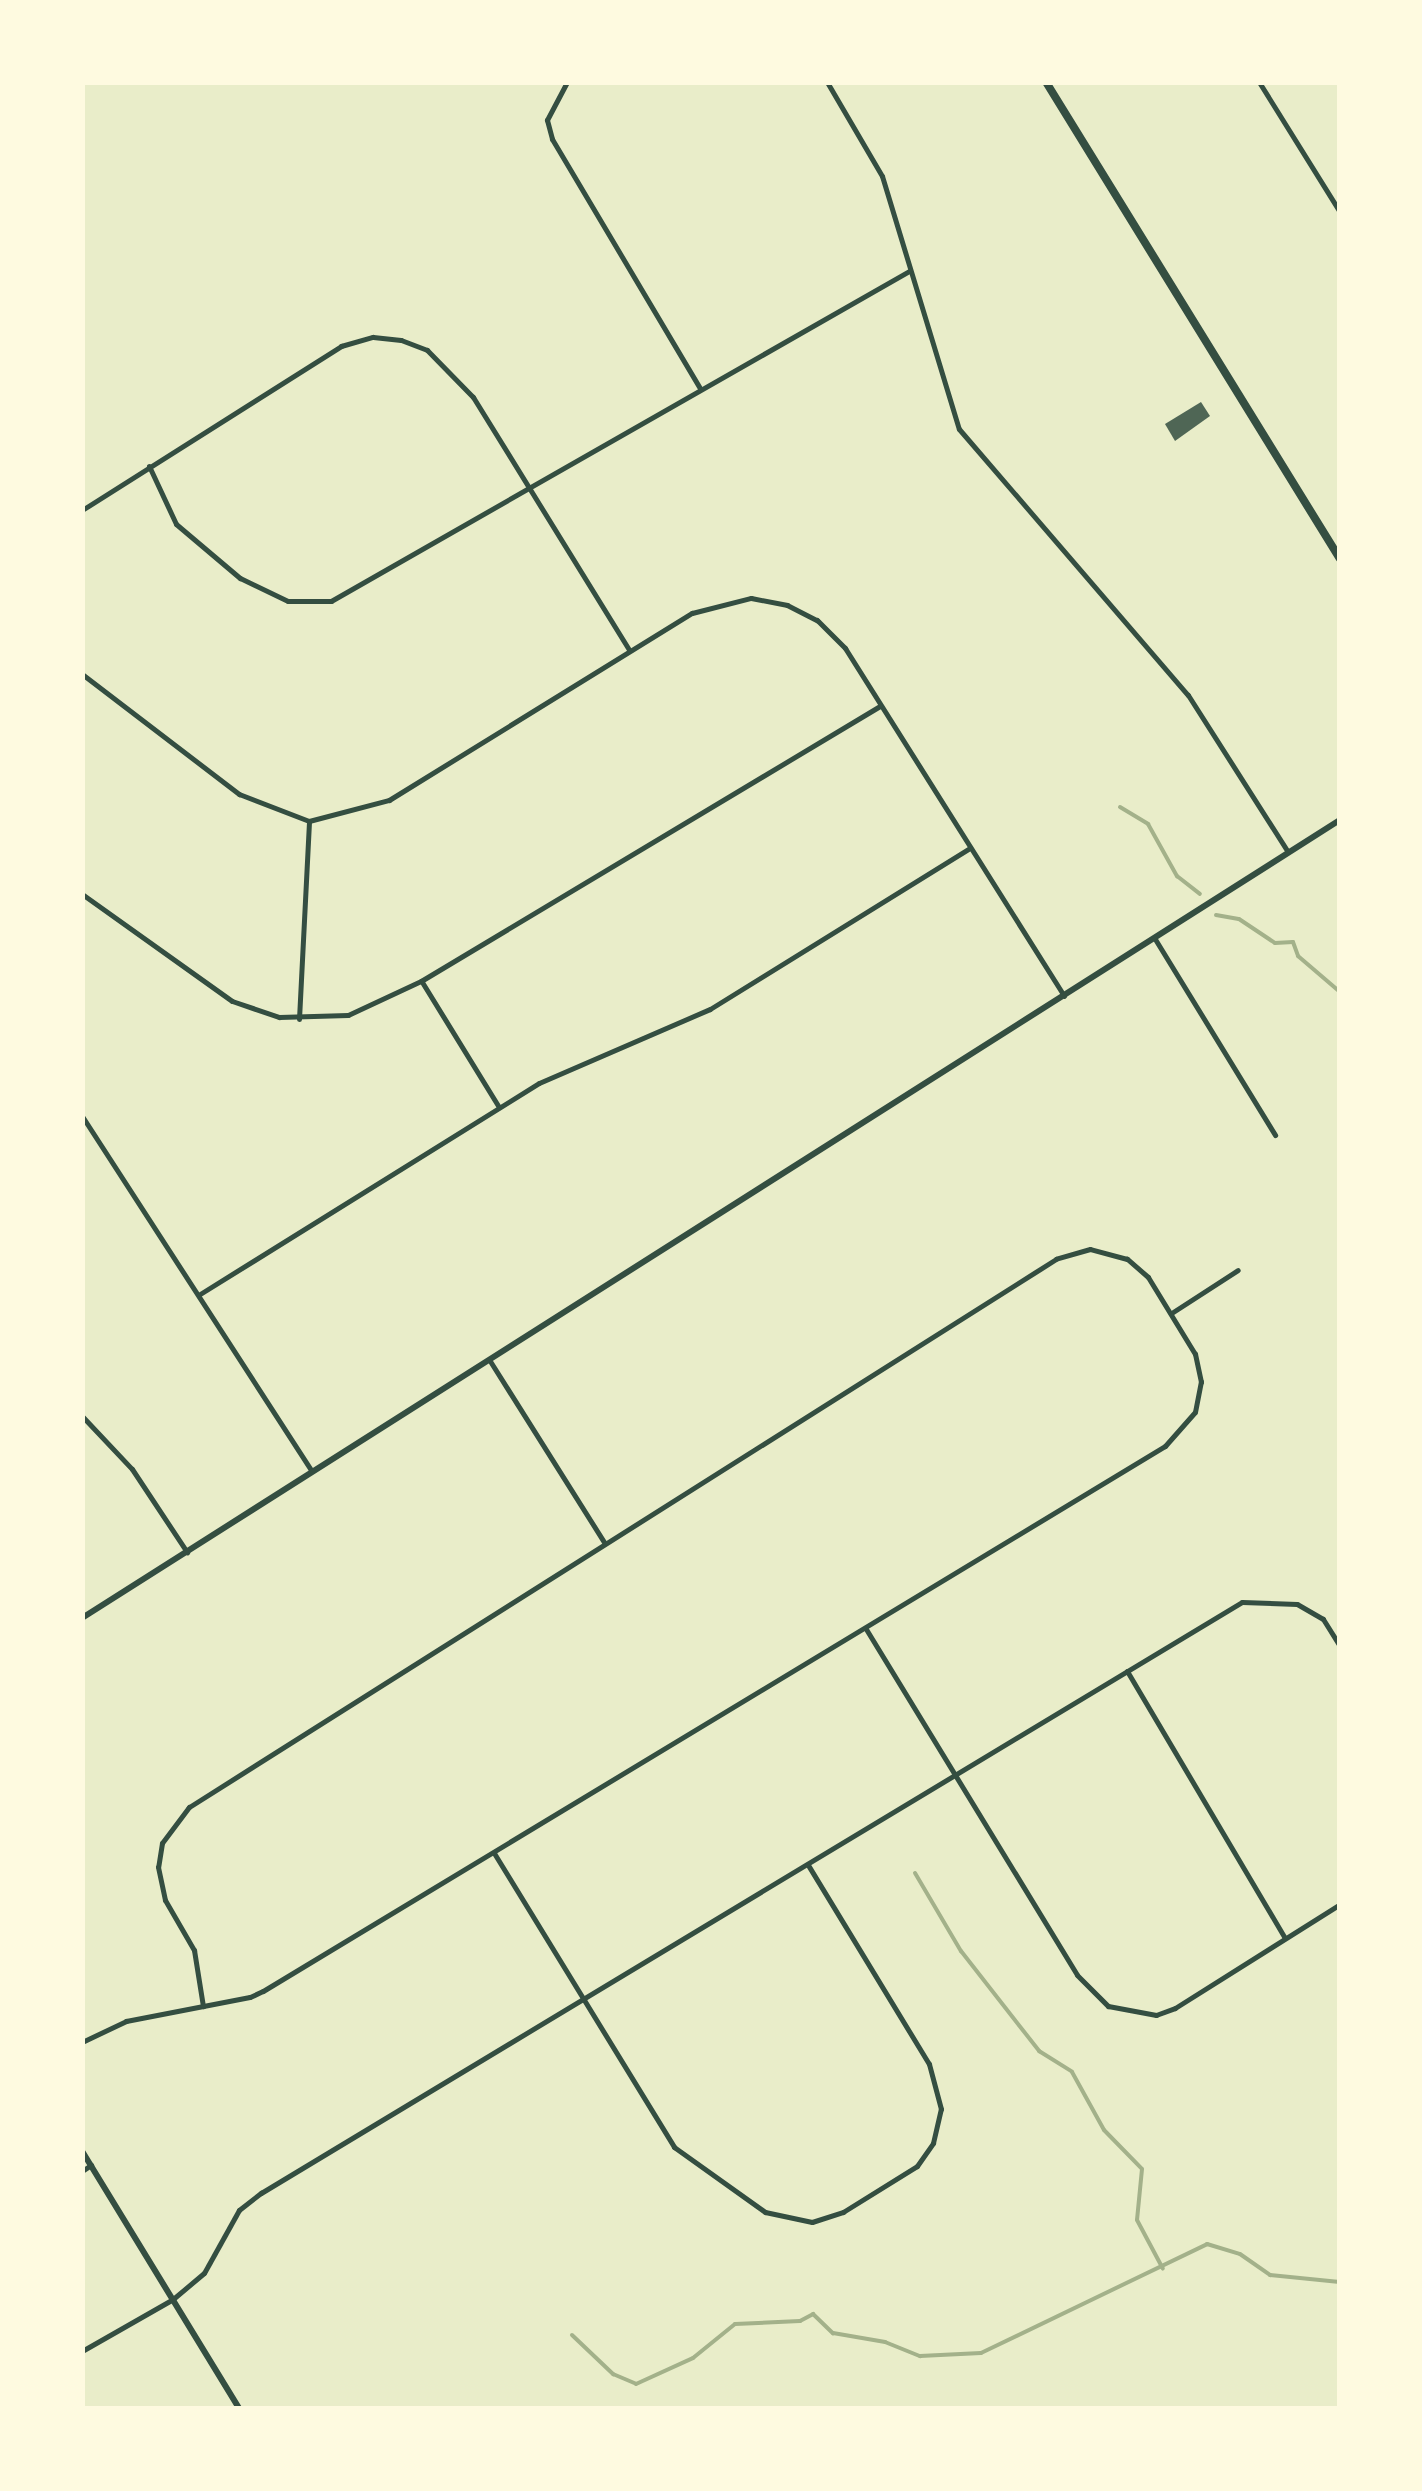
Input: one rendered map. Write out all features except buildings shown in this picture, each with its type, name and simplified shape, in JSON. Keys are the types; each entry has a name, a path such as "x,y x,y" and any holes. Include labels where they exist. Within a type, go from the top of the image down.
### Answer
{"main road":[{"path":"1046,82 1340,559"}],"street":[{"path":"566,82 547,120 552,139 700,388"},
{"path":"1259,82 1340,212"},
{"path":"830,84 882,176 946,396 976,456 1188,695 1288,852"},
{"path":"148,466 184,532 260,592 300,604 356,592 700,388 908,271"},
{"path":"82,510 341,346 373,337 416,344 448,368 630,650"},
{"path":"82,674 239,794 309,821 389,800 630,650 716,602 769,600 802,611 831,633 1064,996"},
{"path":"82,894 213,990 299,1019 348,1014 421,981 880,706"},
{"path":"82,1618 1340,820"},
{"path":"299,1019 309,821"},
{"path":"200,1294 539,1082 710,1009 970,848"},
{"path":"1155,939 1275,1135"},
{"path":"421,981 499,1107"},
{"path":"82,1116 314,1474"},
{"path":"82,2042 126,2021 204,2006 264,1991 1166,1446 1188,1423 1201,1382 1173,1312 1127,1259 1090,1249 1067,1253 604,1542 178,1818 158,1852 159,1882 194,1950 204,2006"},
{"path":"1173,1312 1238,1270"},
{"path":"490,1360 604,1542"},
{"path":"82,1416 132,1469 187,1552"},
{"path":"82,2351 173,2299 211,2266 248,2202 954,1774 1254,1599 1311,1611 1340,1646"},
{"path":"866,1629 1077,1976 1108,2006 1156,2014 1175,2008 1340,1904"},
{"path":"1127,1672 1284,1937"},
{"path":"494,1853 674,2147 774,2216 812,2222 843,2212 926,2156 938,2132 940,2098 929,2064 808,1865"},
{"path":"82,2151 239,2408"},
{"path":"82,2170 91,2165"}],"waterway":[{"path":"1120,807 1148,824 1177,876 1200,894"},
{"path":"1216,915 1239,919 1275,943 1293,942 1298,956 1340,992"},
{"path":"915,1873 961,1951 1039,2051 1072,2072 1104,2130 1142,2169 1137,2220 1163,2269"},
{"path":"572,2335 613,2374 636,2384 693,2358 735,2324 800,2321 813,2314 833,2333 885,2342 920,2356 981,2353 1207,2244 1240,2254 1270,2275 1340,2282"}]}
